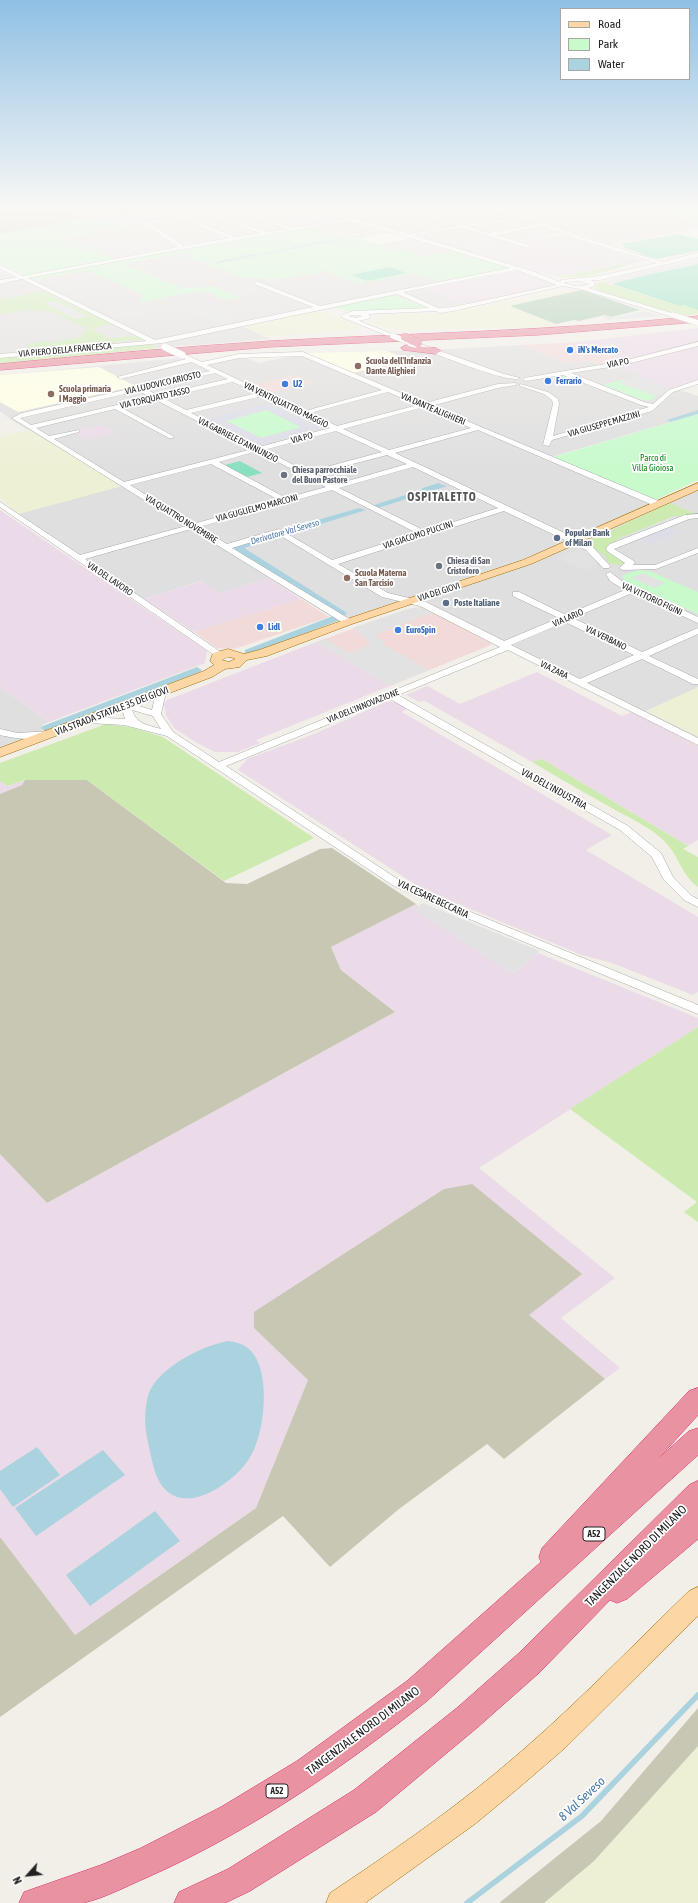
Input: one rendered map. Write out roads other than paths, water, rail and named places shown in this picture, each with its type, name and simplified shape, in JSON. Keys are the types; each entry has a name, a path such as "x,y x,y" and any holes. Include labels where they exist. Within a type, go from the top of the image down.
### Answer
{"highway":[{"path":"0,367 133,354 271,344 494,334 630,326 698,319"},
{"path":"522,342 622,333 698,323"},
{"path":"0,370 227,350 564,334 698,323"},
{"path":"390,333 630,326"},
{"path":"133,354 150,351 369,333 376,330"},
{"path":"403,336 430,348"},
{"path":"394,348 430,348"},
{"path":"227,350 371,349"},
{"path":"488,1627 698,1398"},
{"name":"TANGENZIALE NORD DI MILANO","path":"35,1903 108,1878 148,1861 220,1825 301,1777 369,1729 417,1691 698,1439"},
{"name":"TANGENZIALE NORD DI MILANO","path":"190,1903 239,1880 365,1801 468,1717 529,1663 698,1493"},
{"path":"529,1663 698,1523"}],"main road":[{"name":"VIA DEI GIOVI","path":"241,658 263,653 348,622 517,565 698,486"},
{"name":"VIA STRADA STATALE 35 DEI GIOVI","path":"3,750 51,734 208,674 221,660 237,664 241,658"},
{"path":"340,1903 459,1820 506,1782 553,1740 698,1599"}],"street":[{"name":"VIA VENTIQUATTRO MAGGIO","path":"56,295 262,394 574,541"},
{"path":"287,295 376,330 403,336"},
{"name":"VIA PIERO DELLA FRANCESCA","path":"0,356 155,342 385,295"},
{"path":"404,295 440,311"},
{"path":"323,308 353,313 440,311 523,295"},
{"path":"605,295 698,323"},
{"path":"347,319 345,315 353,313"},
{"path":"361,313 367,315 365,321 367,323 390,333 510,380 528,383 550,394 555,399 556,404 546,450 533,451"},
{"path":"347,319 367,318 390,313"},
{"name":"VIA PO","path":"528,383 538,378 623,363 698,344"},
{"name":"VIA DANTE ALIGHIERI","path":"201,364 239,356 303,354 658,504"},
{"path":"120,376 192,360"},
{"name":"VIA LUDOVICO ARIOSTO","path":"16,416 216,372"},
{"path":"564,373 643,404 655,406"},
{"name":"VIA TORQUATO TASSO","path":"30,427 233,380"},
{"name":"VIA PO","path":"125,484 502,386 510,380"},
{"name":"VIA GIUSEPPE MAZZINI","path":"548,440 644,413 655,406 671,391 698,382"},
{"name":"VIA GABRIELE D'ANNUNZIO","path":"140,388 156,398 423,534"},
{"path":"302,413 389,390"},
{"path":"185,412 262,394"},
{"path":"115,407 171,438"},
{"name":"VIA QUATTRO NOVEMBRE","path":"16,416 15,419 125,484 348,622"},
{"path":"328,469 478,428"},
{"path":"48,438 77,431"},
{"path":"212,461 285,500"},
{"name":"VIA GUGLIELMO MARCONI","path":"78,558 412,465"},
{"name":"VIA DEL LAVORO","path":"0,504 221,660"},
{"name":"VIA GIACOMO PUCCINI","path":"331,563 504,508"},
{"path":"697,551 656,567 644,568 617,567 615,555 610,548 688,516 698,516"},
{"path":"226,547 281,533 385,595 390,601 392,607"},
{"name":"VIA VITTORIO FIGINI","path":"574,541 593,551 617,567 616,582 698,620"},
{"name":"VIA LARIO","path":"506,646 566,618 632,590"},
{"name":"VIA VERBANO","path":"516,594 696,682"},
{"name":"VIA ZARA","path":"385,595 423,604 698,742"},
{"path":"579,683 698,631"},
{"name":"VIA DELL'INNOVAZIONE","path":"218,766 506,646"},
{"path":"156,714 161,692"},
{"name":"VIA DELL'INDUSTRIA","path":"391,695 624,828 657,855 668,878 688,898 698,904"},
{"path":"126,705 156,714 170,734"},
{"path":"126,705 130,719 135,724"},
{"path":"88,720 135,724 170,734"},
{"path":"3,733 28,736 51,734"},
{"path":"3,733 9,739 3,750"},
{"name":"VIA CESARE BECCARIA","path":"170,734 398,884 442,904 698,1010"}],"water":[{"path":"228,1341 245,1346 250,1350 257,1360 261,1373 264,1388 264,1404 255,1449 242,1468 224,1484 200,1496 189,1498 178,1497 168,1492 161,1484 152,1462 146,1433 145,1413 147,1400 151,1389 168,1369 192,1354 205,1348"},
{"path":"37,1447 60,1475 13,1507 0,1489 0,1471"},
{"path":"103,1450 125,1475 36,1536 15,1508"},
{"path":"155,1511 180,1541 90,1606 66,1575"}],"waterway":[{"name":"Derivatore Val Seveso","path":"670,420 698,412"},
{"name":"Derivatore Val Seveso","path":"427,490 423,489 439,484"},
{"name":"Derivatore Val Seveso","path":"375,506 443,486"},
{"name":"Derivatore Val Seveso","path":"341,616 343,613 238,548 248,543 362,510"},
{"name":"Derivatore Val Seveso","path":"248,652 337,618"},
{"name":"Derivatore Val Seveso","path":"46,728 197,670"},
{"name":"8 Val Seveso","path":"467,1903 582,1816 698,1695"}],"place":[{"name":"iN's Mercato","path":"570,350"},
{"name":"Scuola dell'Infanzia Dante Alighieri","path":"358,366"},
{"name":"Ferrario","path":"548,381"},
{"name":"U2","path":"285,384"},
{"name":"Scuola primaria I Maggio","path":"51,394"},
{"name":"Chiesa parrocchiale del Buon Pastore","path":"284,475"},
{"name":"Popular Bank of Milan","path":"557,538"},
{"name":"Chiesa di San Cristoforo","path":"439,566"},
{"name":"Scuola Materna San Tarcisio","path":"347,578"},
{"name":"Poste Italiane","path":"446,603"},
{"name":"Lidl","path":"260,627"},
{"name":"EuroSpin","path":"398,630"}],"district":[{"name":"OSPITALETTO","path":"442,497"}],"park label":[{"name":"Parco di Villa Gioiosa","path":"653,464"}]}
